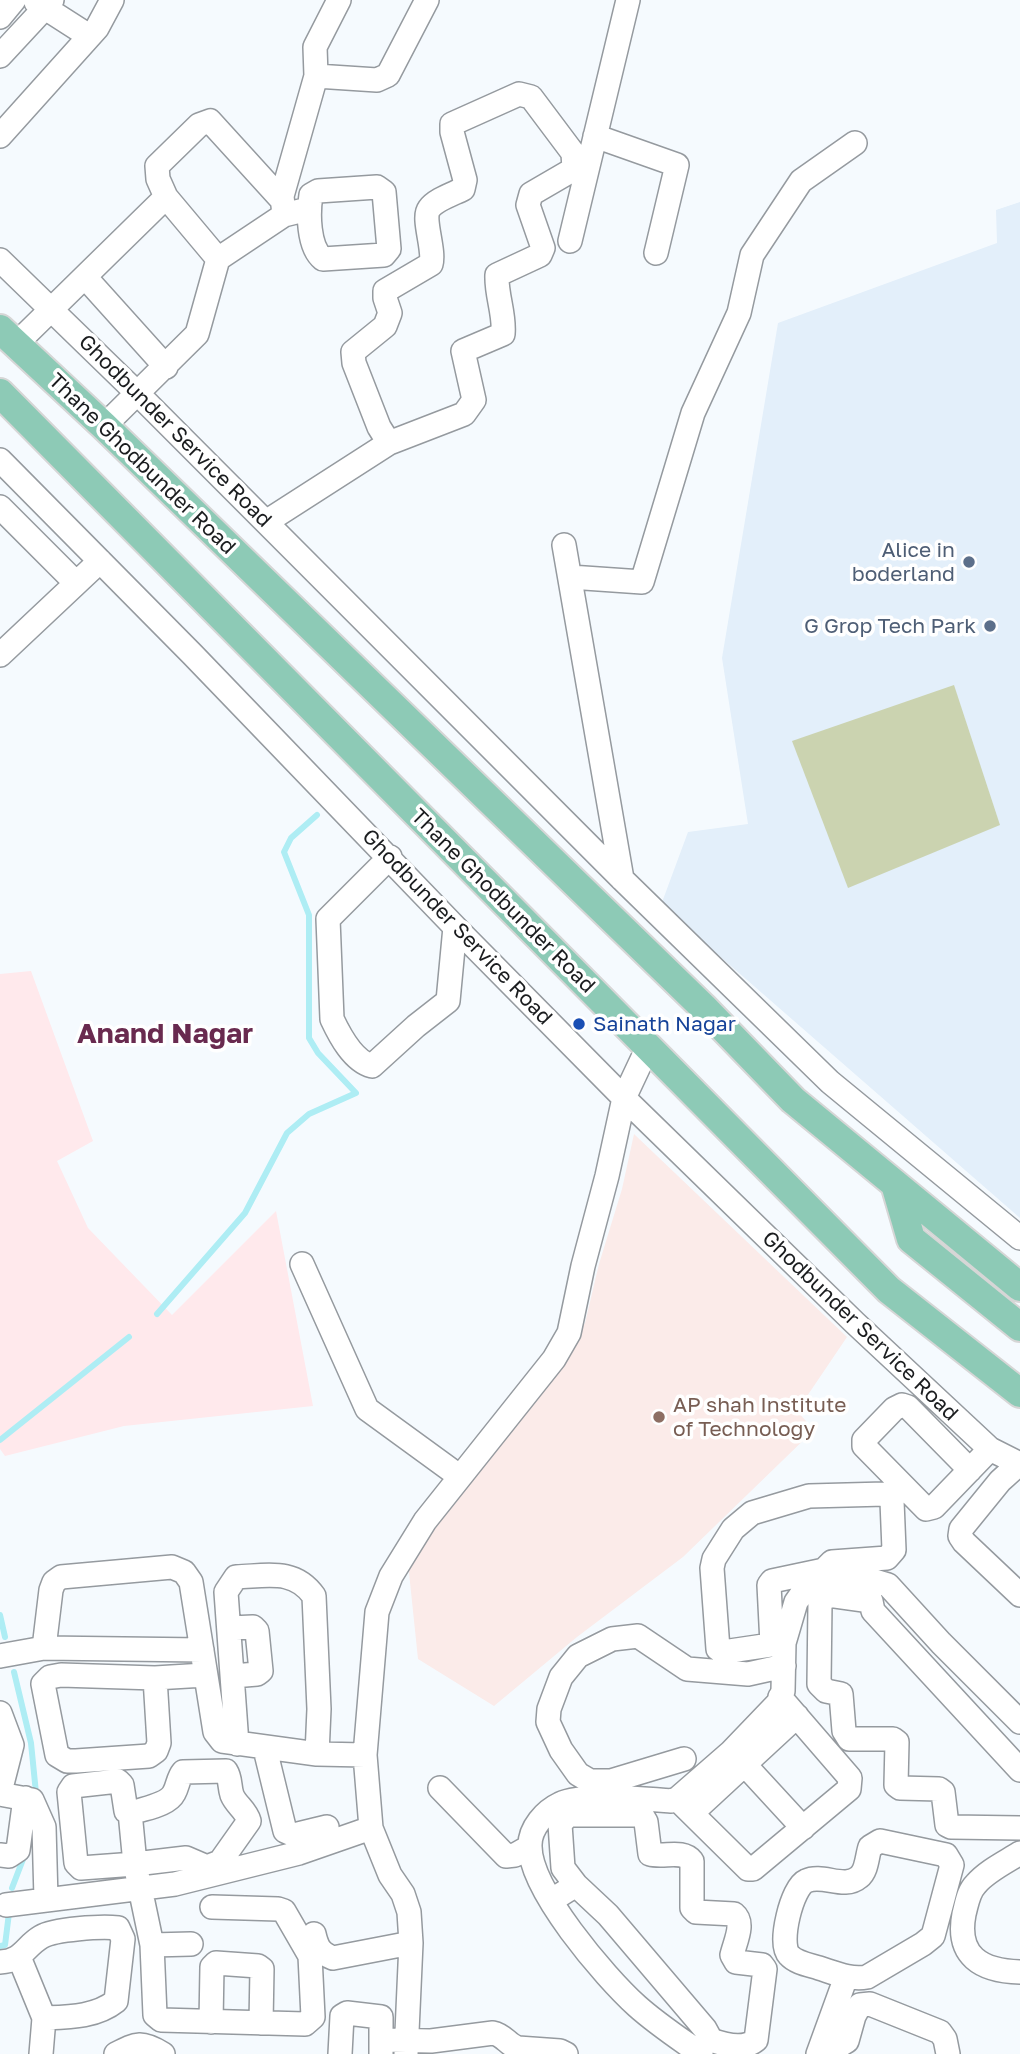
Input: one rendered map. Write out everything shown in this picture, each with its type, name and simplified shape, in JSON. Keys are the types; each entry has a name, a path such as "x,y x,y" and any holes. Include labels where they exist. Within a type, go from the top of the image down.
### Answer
{"main road":[{"name":"Thane Ghodbunder Road","path":"8,337 104,426 682,988 793,1100 1020,1287"},
{"name":"Thane Ghodbunder Road","path":"0,393 889,1290 1020,1393"},
{"path":"895,1184 911,1239 1020,1326"}],"street":[{"path":"0,17 14,0"},
{"path":"0,136 97,28 112,0"},
{"path":"104,426 197,334 218,260 283,207 300,124 316,76 315,47 339,0"},
{"path":"316,76 377,80 388,75 427,0"},
{"path":"570,241 628,0"},
{"path":"0,56 44,3 89,36"},
{"path":"265,522 389,443 464,414 474,400 463,351 503,334 505,321 497,275 540,255 543,248 528,205 531,194 574,169 573,153 531,97 519,94 452,124 465,180 463,189 429,208 427,215 434,255 431,264 385,291 390,313 385,326 353,352 354,363 379,427 389,443"},
{"path":"218,260 166,197 158,179 157,166 199,125 210,121 283,207 309,209"},
{"path":"595,136 677,165 656,253"},
{"path":"570,578 642,582 693,413 739,313 752,255 801,181 855,143"},
{"path":"8,337 52,309 166,197"},
{"name":"Ghodbunder Service Road","path":"0,260 137,393 622,879 830,1082 1020,1238"},
{"path":"85,277 166,367"},
{"name":"Ghodbunder Service Road","path":"0,460 624,1098 855,1323 990,1449 1020,1463"},
{"path":"0,507 76,583"},
{"path":"564,545 622,879"},
{"path":"0,655 100,561"},
{"path":"390,857 328,919 332,1019 338,1032 362,1063 372,1066 416,1026 449,1001 455,927"},
{"path":"407,2047 410,1912 403,1894 390,1875 372,1828 365,1755 377,1612 391,1576 425,1521 554,1359 569,1333 624,1098 648,1047"},
{"path":"302,1264 367,1409 459,1476"},
{"path":"970,1470 908,1407 902,1405 894,1409 864,1440 864,1446 926,1509 934,1507 970,1470 990,1449"},
{"path":"1020,1463 1000,1481 961,1530 960,1536 1020,1595"},
{"path":"685,1806 778,1703 783,1691 784,1666 769,1585 772,1581 824,1570 832,1562 887,1558 894,1550 890,1496 809,1496 752,1513 733,1529 714,1559 712,1568 718,1650 723,1652 778,1643"},
{"path":"44,1648 51,1590 54,1582 61,1577 172,1567 184,1572 191,1582 215,1732 222,1741 265,1749 365,1755"},
{"path":"237,1744 226,1592 236,1577 285,1576 298,1579 314,1595 319,1709 317,1754"},
{"path":"778,1643 796,1602 803,1592 820,1583 868,1579 888,1585 1020,1722"},
{"path":"1017,1760 873,1611 871,1601 828,1595 823,1598 820,1603 819,1684 826,1691 841,1694 846,1736 849,1739 897,1742 896,1785 900,1788 939,1789 943,1792 947,1825 1020,1828"},
{"path":"684,1759 611,1781 590,1781 578,1774 561,1750 548,1722 549,1709 561,1677 578,1656 589,1650 612,1639 638,1636 687,1669 748,1674 784,1666"},
{"path":"921,1663 941,1643"},
{"path":"0,1656 44,1648 202,1650"},
{"path":"155,1678 159,1743 156,1751 149,1756 76,1761 67,1761 57,1755 43,1684 50,1677 61,1675 155,1678 205,1675"},
{"path":"701,2054 638,2007 592,1960 534,1869 529,1847 531,1836 544,1814 561,1803 643,1789 685,1806 748,1869 757,1867 849,1789 851,1784 850,1779 780,1697"},
{"path":"0,1713 12,1745 0,1793 32,1800 44,1827 46,1899"},
{"path":"685,1806 744,1765 797,1716"},
{"path":"265,1749 285,1831 296,1844"},
{"path":"744,1765 803,1828"},
{"path":"226,1770 230,1776 232,1797 247,1813 248,1821 220,1862 207,1867 186,1858 81,1868 76,1863 69,1792 73,1786 118,1781 122,1785 126,1811 130,1812 170,1800 183,1772 226,1770"},
{"path":"440,1788 506,1856 515,1855 529,1847"},
{"path":"0,1855 9,1856 18,1850 25,1798"},
{"path":"130,1812 135,1864 152,1945 155,2014 161,2021 305,2024 313,2017 310,1956 284,1911 212,1907"},
{"path":"568,1815 638,1815 646,1822 650,1854 684,1854 690,1857 692,1908 696,1912 734,1914 738,1917 740,1923 733,1960 762,1965 765,1969 756,2040 750,2045 726,2046 712,2040 608,1915 576,1885 563,1868 560,1824 568,1815"},
{"path":"6,1905 175,1884 324,1833 372,1828"},
{"path":"880,1841 947,1855 952,1865 933,1936 867,1977 846,1977 798,1961 789,1956 784,1948 789,1916 799,1885 815,1879 854,1881 863,1872 870,1847 880,1841"},
{"path":"1020,1853 976,1884 968,1896 961,1931 968,1952 975,1960 1002,1971 1020,1972"},
{"path":"552,1900 576,1885"},
{"path":"73,1896 79,1929"},
{"path":"41,2054 44,2018 9,1959 42,1936 79,1929 118,1928 123,1939 116,2001 108,2008 77,2017 44,2018"},
{"path":"314,1934 318,1948 333,1958 411,1943"},
{"path":"152,1945 191,1944"},
{"path":"211,2022 212,1967 216,1964 258,1966 262,1969 261,2023"},
{"path":"818,2054 846,1977"},
{"path":"833,2054 847,2040 860,2005 870,2004 940,2032 945,2039 948,2054"},
{"path":"340,2054 342,2016 345,2014 381,2017 381,2047 439,2047 493,2033 500,2034 518,2048 560,2051 566,2054"},
{"path":"116,2054 136,2043 150,2046 163,2054"}],"shaded area":[{"path":"1020,202 1020,1218 661,905 688,832 748,824 722,658 778,323 997,243 996,210"},
{"path":"31,971 93,1141 57,1161 88,1228 172,1315 276,1211 313,1406 124,1426 5,1456 0,1449 0,974"},
{"name":"AP shah Institute of Technology","path":"634,1134 847,1337 797,1411 814,1430 683,1557 577,1637 494,1706 418,1659 408,1563 585,1323 599,1264 622,1189"}],"green space":[{"path":"954,685 1000,825 848,888 792,741"}],"waterway":[{"path":"157,1314 245,1213 287,1133 309,1114 356,1093 318,1053 309,1038 309,915 284,852 291,838 317,815"},
{"path":"0,1440 129,1337"},
{"path":"0,1615 5,1637"},
{"path":"14,1672 31,1743 36,1793"},
{"path":"12,1888 35,1828"},
{"path":"0,1946 5,1945 9,1913"}],"place":[{"name":"Alice in boderland","path":"969,562"},
{"name":"G Grop Tech Park","path":"990,626"},
{"name":"Sainath Nagar","path":"579,1024"},
{"name":"AP shah Institute of Technology","path":"659,1417"}],"district":[{"name":"Anand Nagar","path":"165,1034"}]}
